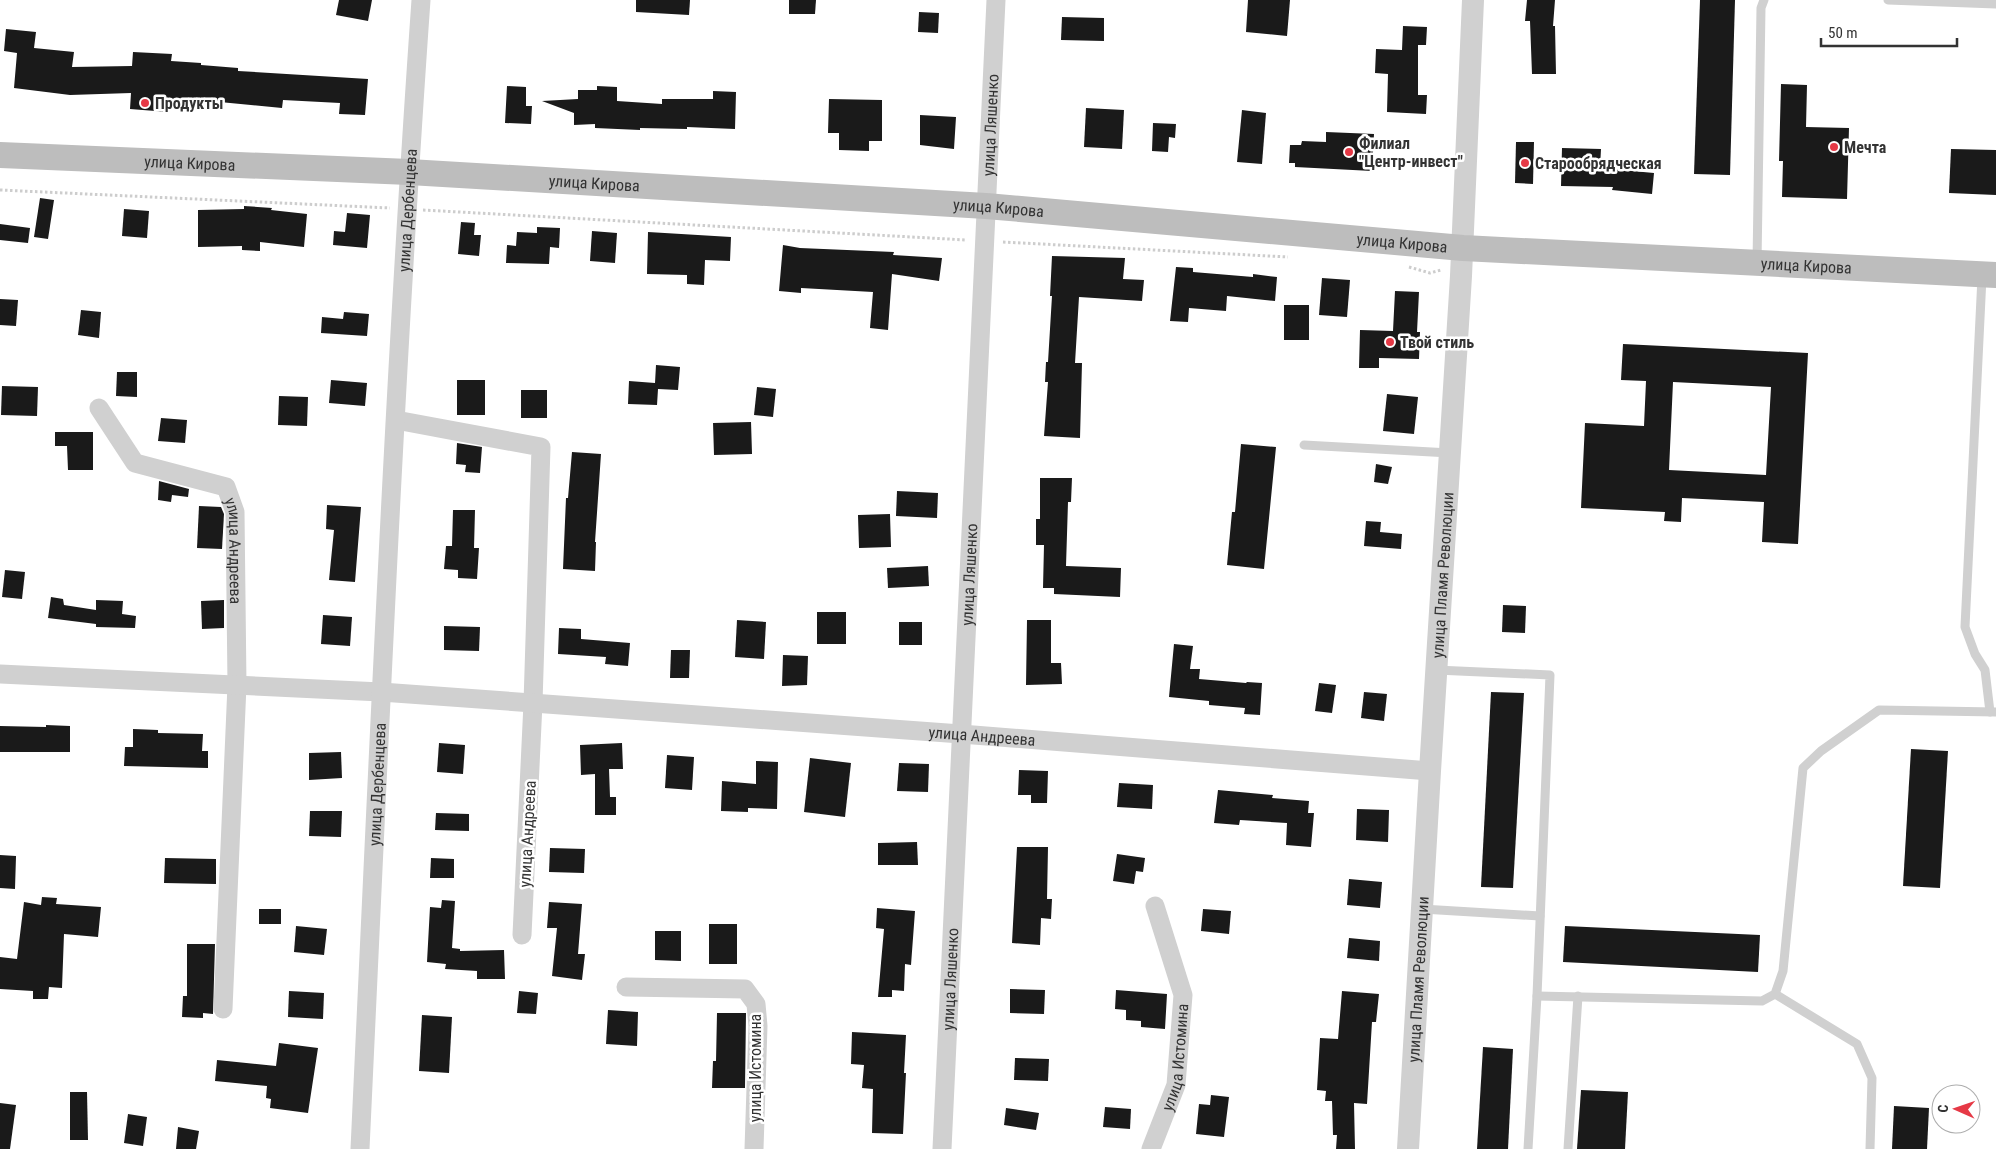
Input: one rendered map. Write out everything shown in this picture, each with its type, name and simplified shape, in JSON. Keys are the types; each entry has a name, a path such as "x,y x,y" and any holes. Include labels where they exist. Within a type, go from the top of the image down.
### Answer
{"main road":[{"name":"улица Кирова","path":"0,155 409,172 986,206 1463,248 1989,275"}],"street":[{"name":"улица Дербенцева","path":"360,1149 381,692 409,172 421,0"},
{"name":"улица Ляшенко","path":"942,1149 996,0"},
{"name":"улица Пламя Революции","path":"1408,1149 1463,248 1473,0"},
{"name":"улица Андреева","path":"100,408 134,463 226,487 235,512 237,685 224,1009"},
{"path":"396,420 541,447 533,703"},
{"name":"улица Андреева","path":"0,674 381,692 1430,770"},
{"name":"улица Андреева","path":"522,935 533,703"},
{"name":"улица Истомина","path":"1152,1149 1176,1085 1183,995 1155,906"},
{"name":"улица Истомина","path":"626,987 745,989 756,1004 758,1026 754,1149"}],"lane":[{"path":"1757,263 1761,8 1764,0"},
{"path":"1888,0 1996,4"},
{"path":"1536,996 1762,1001 1775,994 1783,971 1803,768 1821,751 1879,710 1993,712 1985,670 1975,654 1965,627 1989,275"},
{"path":"1304,445 1450,453"},
{"path":"1436,670 1550,675 1528,1149"},
{"path":"1422,910 1540,916"},
{"path":"1775,994 1857,1044 1872,1078 1870,1149"},
{"path":"1568,1149 1578,996"}],"path":[{"path":"0,190 407,209 1293,257"},
{"path":"1402,265 1430,273 1440,270 1461,276"}],"building":[{"path":"339,0 372,0 368,21 336,15"},
{"path":"636,0 690,0 689,15 636,12"},
{"path":"789,0 816,0 815,14 789,14"},
{"path":"1248,0 1290,0 1287,36 1246,32"},
{"path":"1527,0 1555,0 1553,26 1555,26 1556,74 1532,74 1530,21 1525,21"},
{"path":"1700,0 1735,0 1730,175 1694,174"},
{"path":"919,12 939,13 938,33 918,32"},
{"path":"1062,17 1104,18 1104,41 1061,40"},
{"path":"1403,26 1427,27 1426,45 1418,45 1418,95 1427,95 1426,114 1387,112 1388,74 1375,73 1376,49 1402,50"},
{"path":"6,29 36,32 34,48 74,52 72,67 132,66 133,52 172,54 171,61 238,68 238,71 368,79 365,115 339,114 340,103 283,100 282,108 199,100 199,105 168,104 168,112 130,109 131,93 70,95 14,88 17,53 4,51"},
{"path":"1781,84 1807,85 1806,127 1849,128 1847,199 1782,197 1783,161 1779,161"},
{"path":"507,86 526,87 526,106 532,106 531,124 505,123"},
{"path":"597,86 617,87 617,101 662,104 662,99 713,99 713,91 736,92 735,129 687,127 687,129 640,128 640,130 595,128 595,124 574,125 574,113 542,101 578,99 578,90 597,90"},
{"path":"829,99 882,100 882,141 869,141 869,151 839,150 839,133 828,133"},
{"path":"1086,108 1124,110 1122,149 1084,147"},
{"path":"1242,110 1266,113 1262,164 1237,162"},
{"path":"920,115 956,117 954,149 920,145"},
{"path":"1153,123 1176,124 1175,138 1169,137 1168,152 1152,151"},
{"name":"Филиал \"Центр-инвест\"","path":"1326,132 1374,134 1372,171 1295,167 1295,163 1289,163 1290,145 1301,145 1302,141 1326,142"},
{"name":"Старообрядческая","path":"1516,142 1534,142 1533,184 1515,183"},
{"path":"1562,148 1601,149 1600,168 1654,173 1652,194 1612,190 1613,187 1561,186"},
{"path":"1951,149 1996,150 1996,195 1949,193"},
{"path":"40,198 54,200 48,239 34,237"},
{"path":"244,206 272,208 271,210 307,214 304,247 260,242 260,251 242,250 242,246 198,247 198,210 244,209"},
{"path":"124,209 149,211 147,238 122,236"},
{"path":"347,213 370,215 367,248 333,245 334,231 345,232"},
{"path":"461,222 475,223 474,235 481,235 479,256 458,254"},
{"path":"0,224 30,228 28,243 0,240"},
{"path":"537,227 560,228 559,248 550,247 549,264 506,263 507,245 516,246 517,232 537,233"},
{"path":"592,231 617,233 615,263 590,261"},
{"path":"648,232 731,237 730,261 705,260 704,285 687,284 687,275 647,274"},
{"path":"783,245 800,248 894,252 893,255 942,258 939,281 892,274 888,330 870,328 873,292 801,288 801,293 779,291"},
{"path":"1052,256 1125,258 1123,279 1144,280 1142,301 1079,297 1075,363 1082,363 1080,438 1044,436 1048,382 1045,382 1046,362 1048,362 1052,296 1050,296"},
{"path":"1176,267 1193,268 1193,272 1253,277 1253,274 1277,277 1275,301 1227,296 1226,311 1189,308 1188,322 1170,321"},
{"path":"1322,278 1350,280 1347,317 1319,315"},
{"name":"Твой стиль","path":"1395,291 1419,292 1417,332 1420,332 1419,359 1379,358 1379,368 1359,368 1360,330 1393,331"},
{"path":"0,299 18,300 16,326 0,325"},
{"path":"1284,305 1309,305 1309,340 1284,340"},
{"path":"81,310 101,312 99,338 78,335"},
{"path":"344,312 369,314 367,336 321,333 322,317 343,319"},
{"path":"1623,344 1808,353 1798,544 1762,542 1764,502 1682,498 1681,522 1664,521 1665,512 1581,508 1585,423 1644,426 1646,381 1621,380","holes":["1673,382 1771,387 1766,475 1669,470"]},
{"path":"656,365 680,367 678,390 658,389 657,405 628,404 629,381 655,383"},
{"path":"117,372 137,372 137,397 116,396"},
{"path":"331,380 367,383 365,406 329,403"},
{"path":"457,380 485,380 485,415 457,415"},
{"path":"2,386 38,387 37,416 1,415"},
{"path":"757,387 776,389 773,417 754,415"},
{"path":"521,390 547,390 547,418 521,418"},
{"path":"1387,394 1418,397 1414,434 1383,431"},
{"path":"279,396 308,397 307,426 278,425"},
{"path":"161,418 187,420 185,443 158,441"},
{"path":"751,422 752,454 714,455 713,423"},
{"path":"55,432 93,432 93,470 68,470 67,446 55,446"},
{"path":"457,443 482,447 480,473 465,472 466,465 456,464"},
{"path":"1241,444 1276,447 1264,569 1227,565 1232,512 1235,512"},
{"path":"572,452 601,454 595,571 563,569 566,498 568,498"},
{"path":"1376,464 1392,467 1388,484 1374,482"},
{"path":"1040,478 1072,478 1071,502 1068,502 1066,566 1121,568 1120,597 1054,594 1054,588 1043,588 1044,545 1036,545 1036,519 1040,519"},
{"path":"159,481 189,489 188,497 172,495 171,502 158,500"},
{"path":"897,491 938,493 937,518 896,516"},
{"path":"327,505 361,507 355,582 329,580 334,530 326,529"},
{"path":"199,506 221,507 224,514 222,549 197,548"},
{"path":"453,510 475,510 474,548 479,548 477,579 458,578 458,570 444,569 446,546 452,546"},
{"path":"890,514 891,547 859,548 858,515"},
{"path":"1366,521 1381,522 1380,532 1402,534 1401,549 1364,546"},
{"path":"928,566 929,586 888,588 887,568"},
{"path":"5,570 25,572 22,599 2,597"},
{"path":"51,597 63,599 64,605 96,610 96,600 123,601 122,614 136,616 135,628 96,627 96,624 48,618"},
{"path":"224,600 224,628 202,629 201,601"},
{"path":"1503,605 1526,606 1525,633 1502,632"},
{"path":"817,612 846,612 846,644 817,644"},
{"path":"323,615 352,617 350,646 321,644"},
{"path":"737,620 766,622 764,659 735,657"},
{"path":"1027,620 1051,620 1051,663 1061,663 1062,684 1026,685"},
{"path":"899,622 922,622 922,645 899,645"},
{"path":"444,626 480,627 479,651 444,650"},
{"path":"559,628 581,629 581,639 630,643 628,666 605,664 606,657 558,654"},
{"path":"1174,644 1193,646 1190,669 1200,669 1199,679 1262,683 1260,715 1244,714 1245,708 1209,705 1209,701 1169,697"},
{"path":"671,650 690,650 689,678 670,678"},
{"path":"783,655 808,656 807,685 782,686"},
{"path":"1319,683 1336,685 1332,713 1315,711"},
{"path":"1364,692 1387,694 1384,721 1361,718"},
{"path":"1491,692 1524,693 1513,888 1481,887"},
{"path":"46,725 70,726 70,752 0,752 0,726 46,727"},
{"path":"133,729 158,730 158,733 203,734 202,751 208,751 208,768 124,766 125,747 133,747"},
{"path":"439,743 465,745 463,774 437,772"},
{"path":"622,743 623,769 609,769 610,797 616,797 616,815 595,815 595,774 581,775 580,745"},
{"path":"1911,749 1948,751 1940,888 1903,886"},
{"path":"341,752 342,778 309,780 309,753"},
{"path":"667,755 694,757 692,790 665,788"},
{"path":"810,758 851,763 845,817 804,812"},
{"path":"756,761 778,762 777,809 748,808 748,812 721,811 722,781 756,784"},
{"path":"899,763 929,764 928,792 897,791"},
{"path":"1019,770 1048,771 1047,803 1031,803 1031,795 1018,795"},
{"path":"1119,783 1153,785 1152,809 1117,807"},
{"path":"1218,790 1273,795 1272,798 1309,801 1308,813 1314,813 1311,847 1286,845 1287,823 1240,820 1239,825 1214,823"},
{"path":"1357,809 1389,810 1388,842 1356,840"},
{"path":"310,811 342,811 341,837 309,836"},
{"path":"436,813 469,814 469,831 435,830"},
{"path":"917,842 918,865 878,865 878,843"},
{"path":"1017,847 1048,847 1047,899 1052,899 1051,919 1041,918 1040,945 1012,943"},
{"path":"550,848 585,849 584,873 549,872"},
{"path":"1117,854 1145,858 1143,872 1136,871 1134,884 1113,881"},
{"path":"0,855 16,856 15,889 0,888"},
{"path":"165,858 216,859 216,884 164,883"},
{"path":"431,858 454,859 454,878 430,878"},
{"path":"1349,879 1382,882 1380,908 1347,905"},
{"path":"42,897 57,898 56,904 101,907 98,937 64,934 62,988 49,987 48,999 33,999 33,991 0,989 0,957 17,959 24,902 41,905"},
{"path":"442,900 455,901 452,948 460,949 460,951 504,950 505,979 477,979 477,971 445,969 446,964 427,962 430,907 441,908"},
{"path":"549,902 582,904 578,954 585,954 582,980 552,976 557,928 547,928"},
{"path":"877,908 915,911 911,965 905,964 904,991 892,990 892,997 878,997 884,929 876,928"},
{"path":"259,909 281,909 281,924 259,924"},
{"path":"1203,909 1231,911 1229,934 1201,931"},
{"path":"709,924 737,924 737,964 709,964"},
{"path":"296,926 327,929 324,955 294,952"},
{"path":"1565,926 1760,935 1758,972 1563,962"},
{"path":"655,931 681,931 681,961 655,960"},
{"path":"1349,938 1380,941 1379,961 1347,958"},
{"path":"187,944 215,944 213,1014 203,1013 203,1018 182,1017 183,996 187,996"},
{"path":"1010,989 1045,990 1044,1014 1010,1013"},
{"path":"1116,990 1167,994 1165,1029 1141,1027 1141,1021 1126,1020 1126,1010 1115,1009"},
{"path":"289,991 324,993 323,1019 288,1017"},
{"path":"519,991 538,993 536,1014 517,1013"},
{"path":"1342,991 1379,994 1376,1022 1372,1022 1367,1104 1354,1103 1355,1149 1336,1149 1337,1135 1333,1135 1332,1101 1325,1101 1326,1091 1317,1090 1320,1038 1338,1039"},
{"path":"608,1010 638,1012 637,1046 606,1044"},
{"path":"717,1013 746,1013 745,1088 712,1088 713,1061 716,1061"},
{"path":"422,1015 452,1017 449,1073 419,1071"},
{"path":"852,1032 906,1035 903,1134 872,1133 873,1089 862,1088 864,1065 851,1064"},
{"path":"279,1043 318,1048 308,1113 270,1108 271,1099 266,1098 267,1086 215,1081 217,1060 276,1066"},
{"path":"1483,1047 1513,1049 1508,1149 1477,1149"},
{"path":"1015,1058 1049,1059 1048,1081 1014,1080"},
{"path":"1581,1090 1628,1092 1625,1149 1577,1149"},
{"path":"70,1092 87,1092 88,1140 70,1140"},
{"path":"1211,1095 1229,1097 1224,1137 1196,1134 1199,1104 1210,1105"},
{"path":"0,1103 16,1105 10,1149 0,1149"},
{"path":"1894,1106 1929,1108 1927,1149 1892,1149"},
{"path":"1105,1107 1131,1109 1130,1129 1103,1127"},
{"path":"1006,1108 1039,1113 1036,1130 1004,1125"},
{"path":"128,1114 147,1117 143,1146 124,1143"},
{"path":"178,1127 199,1131 196,1149 176,1149"}],"place":[{"name":"Продукты","path":"145,103"},
{"name":"Мечта","path":"1834,147"},
{"name":"Филиал \"Центр-инвест\"","path":"1349,152"},
{"name":"Старообрядческая","path":"1525,163"},
{"name":"Твой стиль","path":"1390,342"}]}
